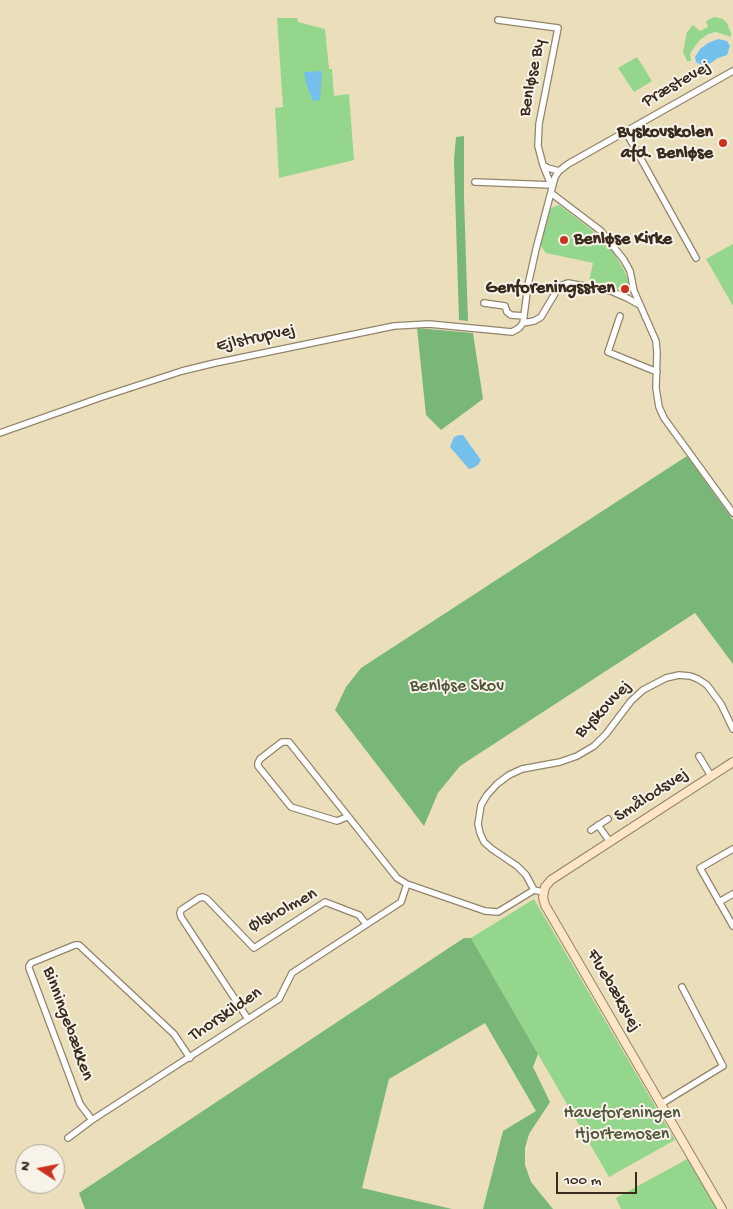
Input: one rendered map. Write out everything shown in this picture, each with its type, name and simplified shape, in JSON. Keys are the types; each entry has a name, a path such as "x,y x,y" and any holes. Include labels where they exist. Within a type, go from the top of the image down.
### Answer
{"street":[{"name":"Benløse By","path":"498,20 558,28 539,124 538,146 548,180 552,185"},
{"name":"Præstevej","path":"558,170 733,71"},
{"path":"626,132 696,258"},
{"path":"523,319 536,249 552,185 558,170 543,165"},
{"path":"475,182 552,185"},
{"path":"551,193 601,231 624,260 630,271 634,291 656,341 656,398 664,418 733,513"},
{"path":"484,303 505,306 507,312 511,315 534,321 542,317 557,290 562,285 568,283 611,291 640,305"},
{"path":"627,298 634,291"},
{"path":"620,316 608,352 656,372"},
{"name":"Ejlstrupvej","path":"0,433 182,371 224,361 394,326 429,324 512,332 519,328 523,319"},
{"name":"Byskovvej","path":"534,890 526,875 517,866 484,842 480,833 478,824 481,805 497,784 509,775 522,769 560,762 577,756 594,746 637,696 654,682 678,675 690,676 708,685 721,704 733,729"},
{"path":"347,817 337,821 291,807 258,766 260,759 282,742 288,742 397,878 407,884 485,911 498,912 534,890 543,892"},
{"name":"Smålodsvej","path":"699,756 711,776"},
{"name":"Smålodsvej","path":"543,892 551,880 733,762"},
{"name":"Smålodsvej","path":"591,830 608,819"},
{"name":"Smålodsvej","path":"598,825 610,842"},
{"path":"733,849 700,868 733,926"},
{"name":"Thorskilden","path":"68,1138 92,1120 278,999 292,973 401,902 407,884"},
{"name":"Fluebæksvej","path":"543,892 545,905 722,1209"},
{"path":"719,902 733,894"},
{"name":"Ølsholmen","path":"248,1019 180,917 181,910 199,898 207,899 254,948 325,902 359,914 366,924"},
{"name":"Binningebækken","path":"92,1120 80,1104 29,968 31,963 79,945 174,1034 190,1058"},
{"path":"661,1104 723,1066 682,987"}],"green space":[{"path":"714,17 723,19 727,23 731,37 716,32 708,34 695,46 690,54 691,61 687,61 683,52 687,32 693,25 700,31 708,27 706,21"},
{"path":"277,18 297,18 298,22 325,29 329,69 332,69 334,96 349,94 354,160 279,178 275,108 283,107"},
{"path":"637,57 652,81 634,92 618,68"},
{"path":"464,136 468,321 459,320 454,160 456,137"},
{"path":"559,205 601,237 624,270 629,284 614,290 591,284 589,281 593,263 546,253 540,245 551,208"},
{"path":"733,244 733,306 706,259"},
{"path":"417,328 473,333 483,399 441,430 426,415"},
{"name":"Benløse Skov","path":"687,456 733,520 733,664 695,613 460,766 438,793 424,826 335,710 346,687 361,668"},
{"name":"Haveforeningen Hjortemosen","path":"534,899 675,1140 609,1177 471,938"},
{"path":"464,938 471,938 538,1054 533,1067 550,1102 529,1134 525,1148 525,1165 531,1182 553,1209 483,1209 503,1131 536,1111 485,1023 389,1079 362,1188 452,1209 85,1209 79,1193"},
{"path":"689,1158 718,1209 621,1209 616,1198"}],"water":[{"path":"718,39 727,41 730,46 727,55 718,58 705,67 696,62 695,57 700,49"},
{"path":"322,71 320,100 313,101 304,72"},
{"path":"463,435 481,460 473,468 469,469 450,447 454,437"}],"place":[{"name":"Byskovskolen afd. Benløse","path":"723,143"},
{"name":"Benløse Kirke","path":"564,240"},
{"name":"Genforeningssten","path":"625,289"}]}
